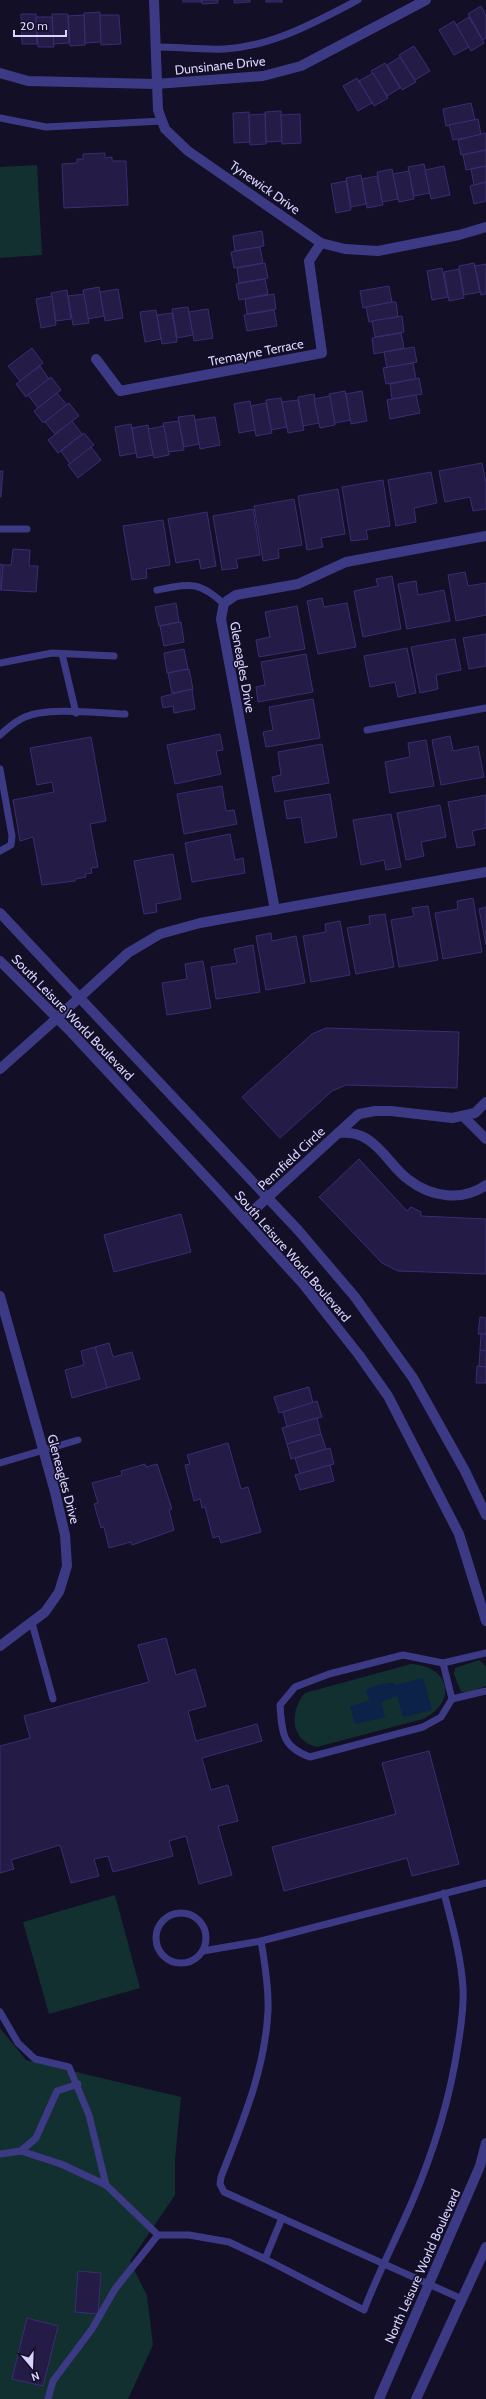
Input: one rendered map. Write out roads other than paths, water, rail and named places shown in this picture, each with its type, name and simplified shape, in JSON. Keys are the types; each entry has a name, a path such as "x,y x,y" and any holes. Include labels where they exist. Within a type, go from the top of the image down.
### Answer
{"street":[{"name":"Tynewick Drive","path":"154,0 158,110 165,129 188,151 321,243 345,249 378,251 459,235 486,227"},
{"name":"Dunsinane Drive","path":"0,74 28,81 156,84 263,76 301,66 426,0"},
{"name":"Tremayne Terrace","path":"96,359 120,391 322,353 308,261 321,243"},
{"name":"Gleneagles Drive","path":"275,910 221,619 224,604 236,595 298,584 346,562 486,536"},
{"path":"0,1069 128,953 160,934 200,924 486,872"},
{"name":"South Leisure World Boulevard","path":"0,913 268,1198 356,1297 413,1378 465,1471 486,1515"},
{"name":"South Leisure World Boulevard","path":"0,961 86,1049 244,1219 331,1316 388,1396 459,1534 486,1621"},
{"name":"Pennfield Circle","path":"244,1219 359,1114 375,1111 452,1118 464,1117 475,1113 486,1102"},
{"path":"464,1117 486,1139"},
{"name":"Pennfield Circle","path":"338,1133 351,1132 368,1139 408,1180 428,1192 448,1196 467,1194 486,1185"},
{"name":"Gleneagles Drive","path":"0,1296 65,1535 67,1566 59,1592 44,1612 32,1623 0,1646"},
{"name":"North Leisure World Boulevard","path":"379,2399 480,2166 486,2143"},
{"path":"416,2399 486,2247"}],"lane":[{"path":"155,46 225,49 262,43 307,27 358,0"},
{"path":"0,118 46,127 162,122"},
{"path":"0,528 27,529"},
{"path":"157,590 197,584 210,590 224,604"},
{"path":"0,663 45,654 114,656"},
{"path":"62,654 76,713"},
{"path":"367,730 486,708"},
{"path":"0,735 11,725 26,717 43,712 125,714"},
{"path":"0,769 12,836 11,845 0,851"},
{"path":"0,1463 78,1440"},
{"path":"32,1623 53,1699"},
{"path":"486,1653 443,1663 402,1655 328,1674 295,1686 280,1706 281,1725 288,1742 295,1751 310,1757 423,1727 441,1717 452,1699 486,1690"},
{"path":"443,1663 452,1699"},
{"path":"203,1951 206,1935 199,1920 193,1916 185,1913 169,1916 158,1927 156,1945 165,1959 182,1964 194,1960 203,1951 261,1941 486,1883"},
{"path":"0,2154 21,2151 62,2164 106,2185 158,2235 189,2235 229,2242 364,2310 382,2264 412,2202 444,2111 454,2072 460,2028 463,1988 457,1943 444,1893"},
{"path":"261,1941 266,1972 268,2010 264,2045 254,2092 221,2177 220,2184 224,2192 462,2299"},
{"path":"0,2012 18,2043 35,2059 68,2067 78,2084 89,2115 106,2185"},
{"path":"21,2151 36,2138 57,2091 78,2084"},
{"path":"265,2259 282,2218"},
{"path":"48,2399 53,2381 92,2330 115,2289 158,2235"}],"water":[{"path":"423,1678 432,1710 403,1717 397,1696 381,1702 385,1717 355,1724 350,1706 368,1701 370,1704 366,1690 371,1687 393,1682 395,1685"}]}
